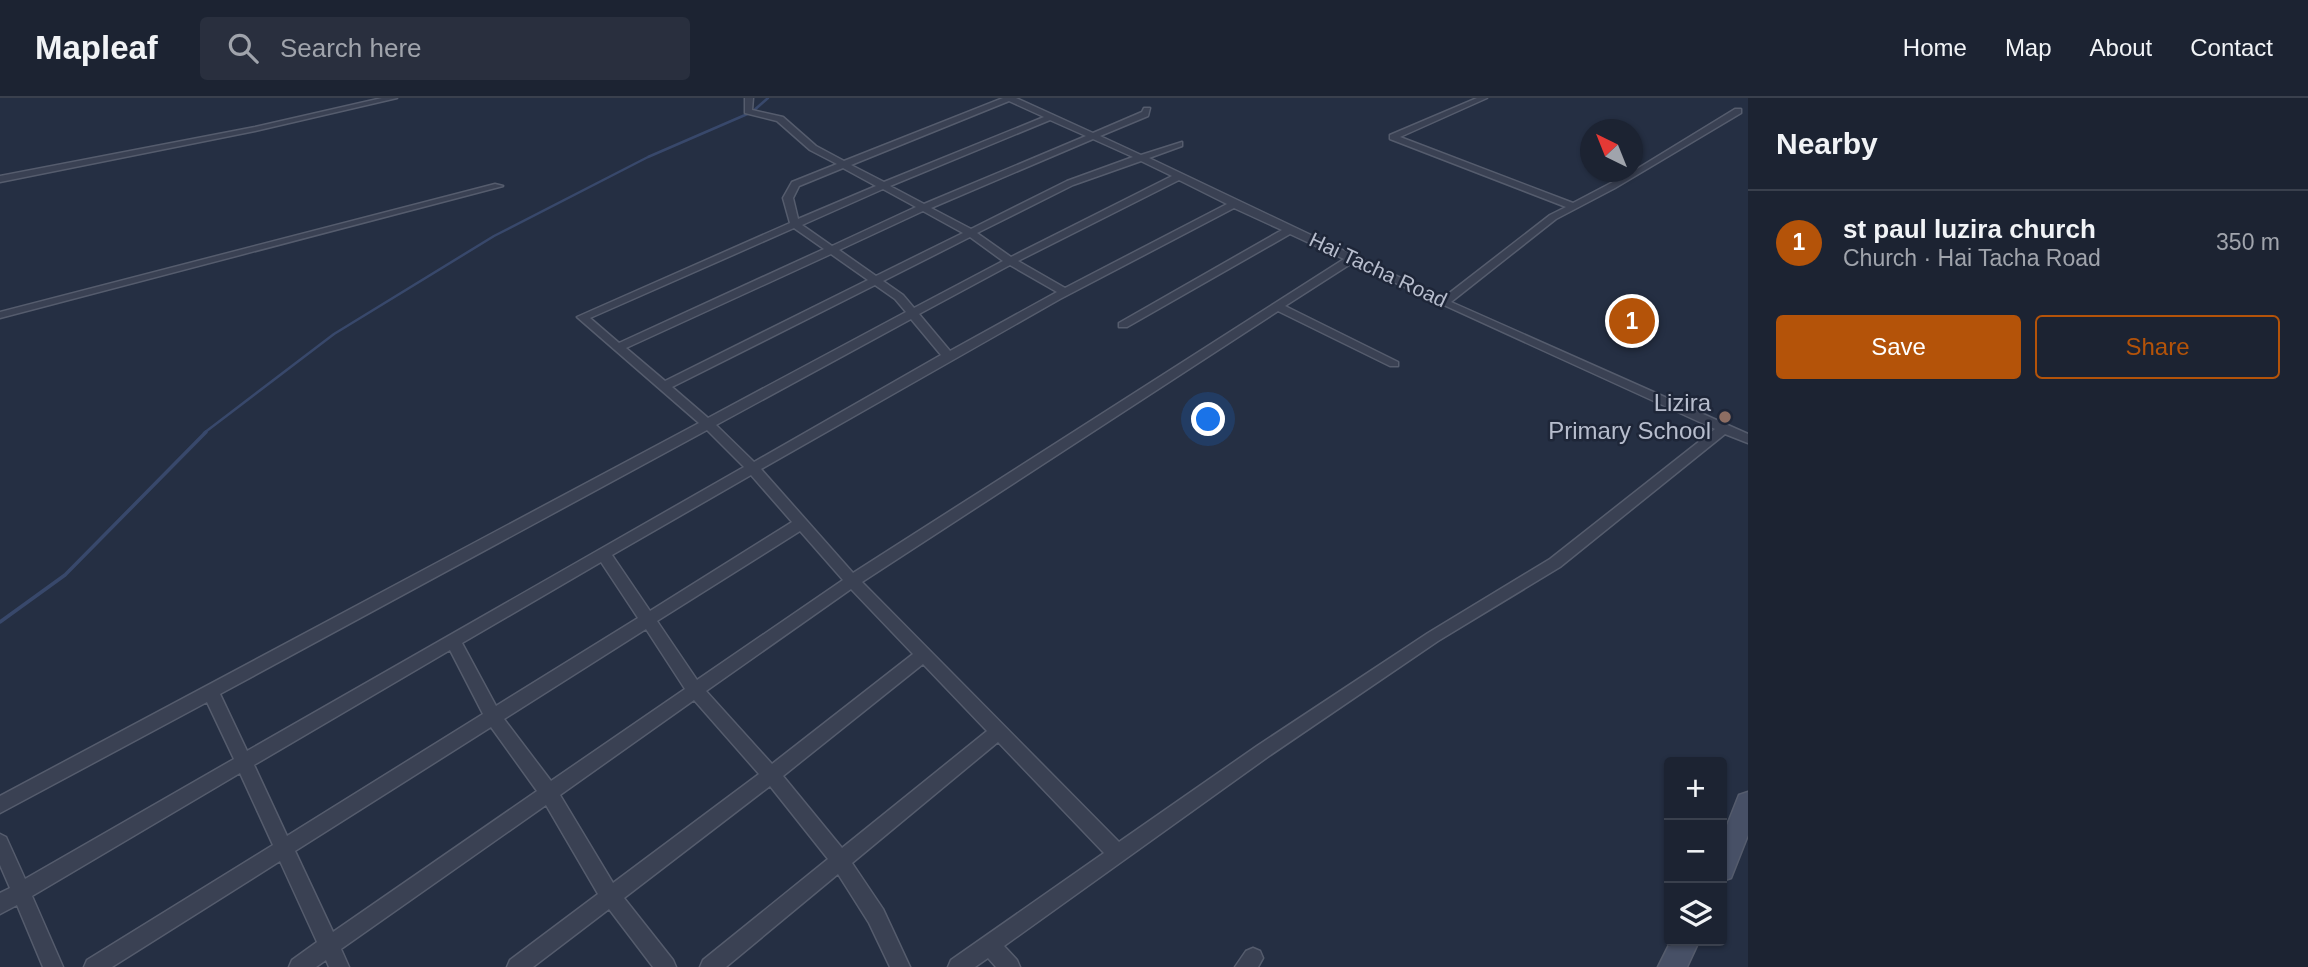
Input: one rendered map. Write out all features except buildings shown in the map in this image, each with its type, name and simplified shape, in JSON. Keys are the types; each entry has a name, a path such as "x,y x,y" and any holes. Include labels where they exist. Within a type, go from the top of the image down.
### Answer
{"street":[{"path":"0,179 393,98"},
{"path":"749,98 748,111 780,119 813,148 971,233 1010,261 1063,291"},
{"path":"948,356 899,297 795,224 788,198 795,184 1009,98"},
{"name":"Hai Tacha Road","path":"1009,98 1022,101 1050,117 1142,158 1234,204 1748,439"},
{"path":"1483,98 1420,122 1393,137 1573,206"},
{"path":"620,347 924,207 1145,114 1147,110"},
{"path":"1445,301 1553,218 1738,111"},
{"path":"1050,117 885,185 582,317 709,425 752,468 852,581 1118,854"},
{"path":"664,386 1069,183 1179,144"},
{"path":"0,804 1010,261 1180,176"},
{"path":"0,315 498,186"},
{"path":"0,904 244,760 948,356 1063,291 1234,204"},
{"path":"1123,325 1290,230"},
{"path":"299,967 852,581 1353,258"},
{"path":"1276,306 1394,365"},
{"path":"958,967 1263,751 1433,637 1555,563 1724,428"},
{"path":"94,967 800,524"},
{"path":"603,553 695,690 771,775 840,860 876,916 900,967"},
{"path":"453,640 493,717 549,793 610,896 666,967"},
{"path":"517,967 771,775 924,654"},
{"path":"210,690 339,967"},
{"path":"710,967 1000,731"},
{"path":"1727,856 1748,803"},
{"path":"0,843 53,967"},
{"path":"990,946 1010,967"},
{"path":"1672,967 1683,946"}],"waterway":[{"path":"204,433 334,334 494,236 648,157 752,112 768,98"},
{"path":"0,622 65,575 206,432"}],"place":[{"name":"st paul luzira church","path":"1632,321"},
{"name":"Lizira Primary School","path":"1725,417"}]}
